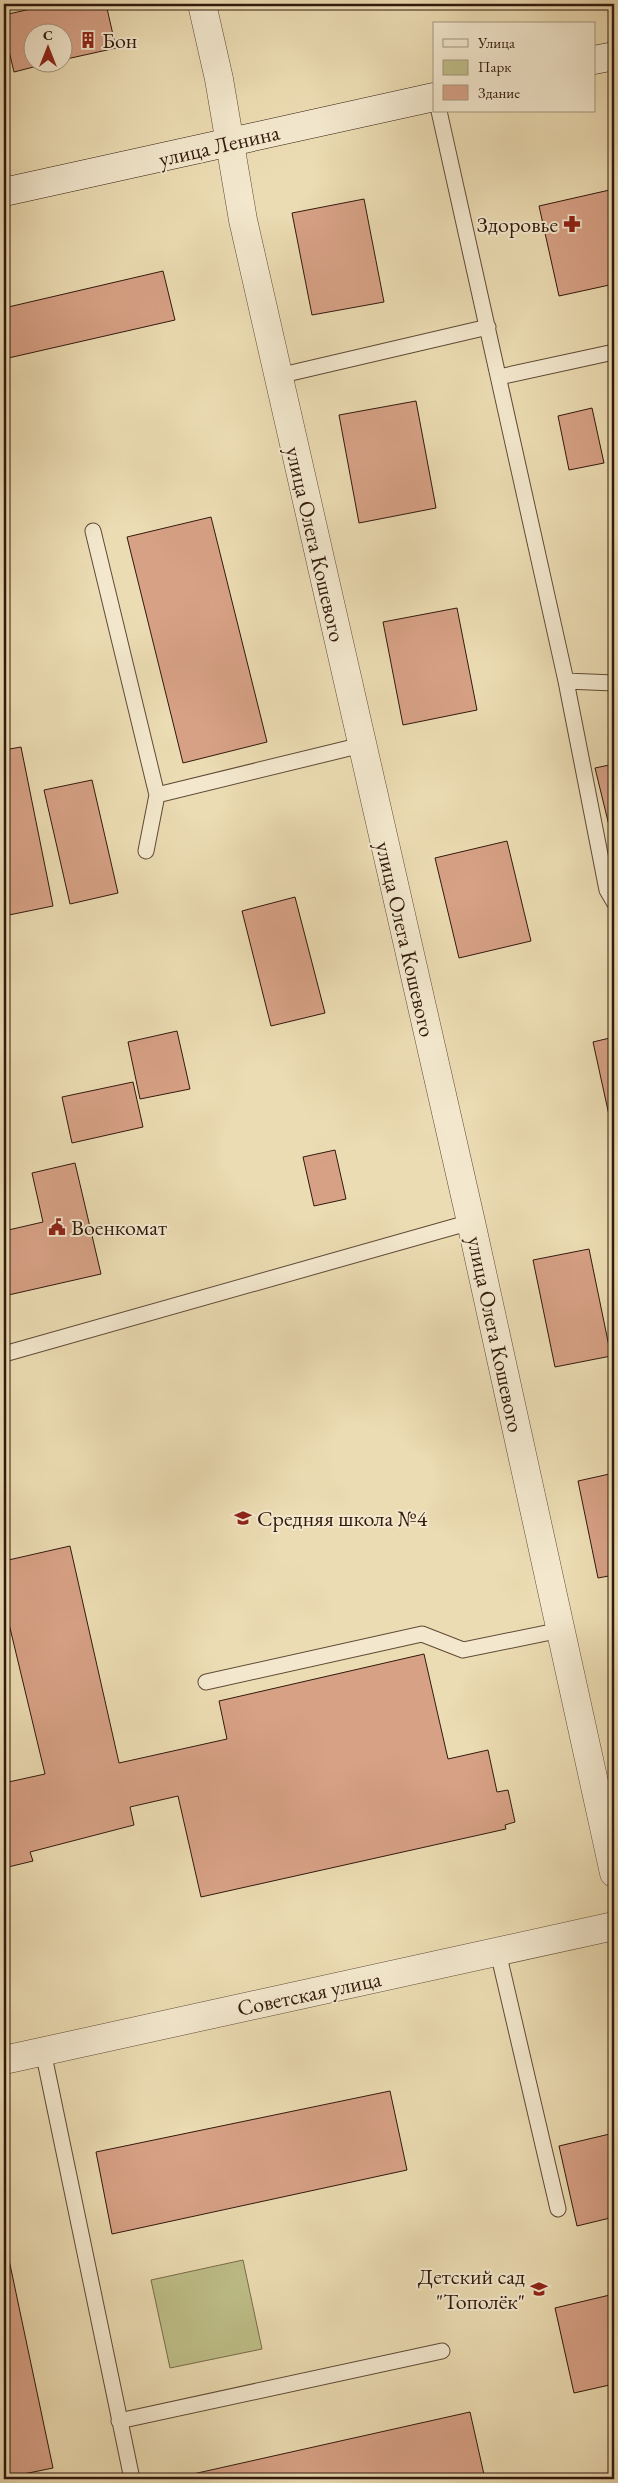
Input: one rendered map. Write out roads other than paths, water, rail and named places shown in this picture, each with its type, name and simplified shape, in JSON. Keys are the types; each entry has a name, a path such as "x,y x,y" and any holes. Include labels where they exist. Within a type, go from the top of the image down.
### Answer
{"street":[{"name":"улица Олега Кошевого","path":"202,4 219,79 243,220 471,1222 614,1873"},
{"path":"596,60 614,56"},
{"name":"улица Ленина","path":"4,192 433,96"},
{"name":"Советская улица","path":"4,2060 614,1926"}],"lane":[{"path":"440,112 566,681 607,890 614,902"},
{"path":"278,376 488,328"},
{"path":"499,377 614,352"},
{"path":"93,531 157,795 146,850"},
{"path":"566,681 614,683"},
{"path":"157,795 362,745"},
{"path":"4,1354 471,1222"},
{"path":"206,1682 422,1634 464,1650 561,1630"},
{"path":"498,1952 558,2209"},
{"path":"44,2051 132,2479"},
{"path":"119,2421 442,2351"}],"place":[{"name":"Бон","path":"88,40"},
{"name":"Здоровье","path":"572,224"},
{"name":"Военкомат","path":"57,1227"},
{"name":"Средняя школа №4","path":"243,1518"},
{"name":"Детский сад \"Тополёк\"","path":"539,2289"}]}
